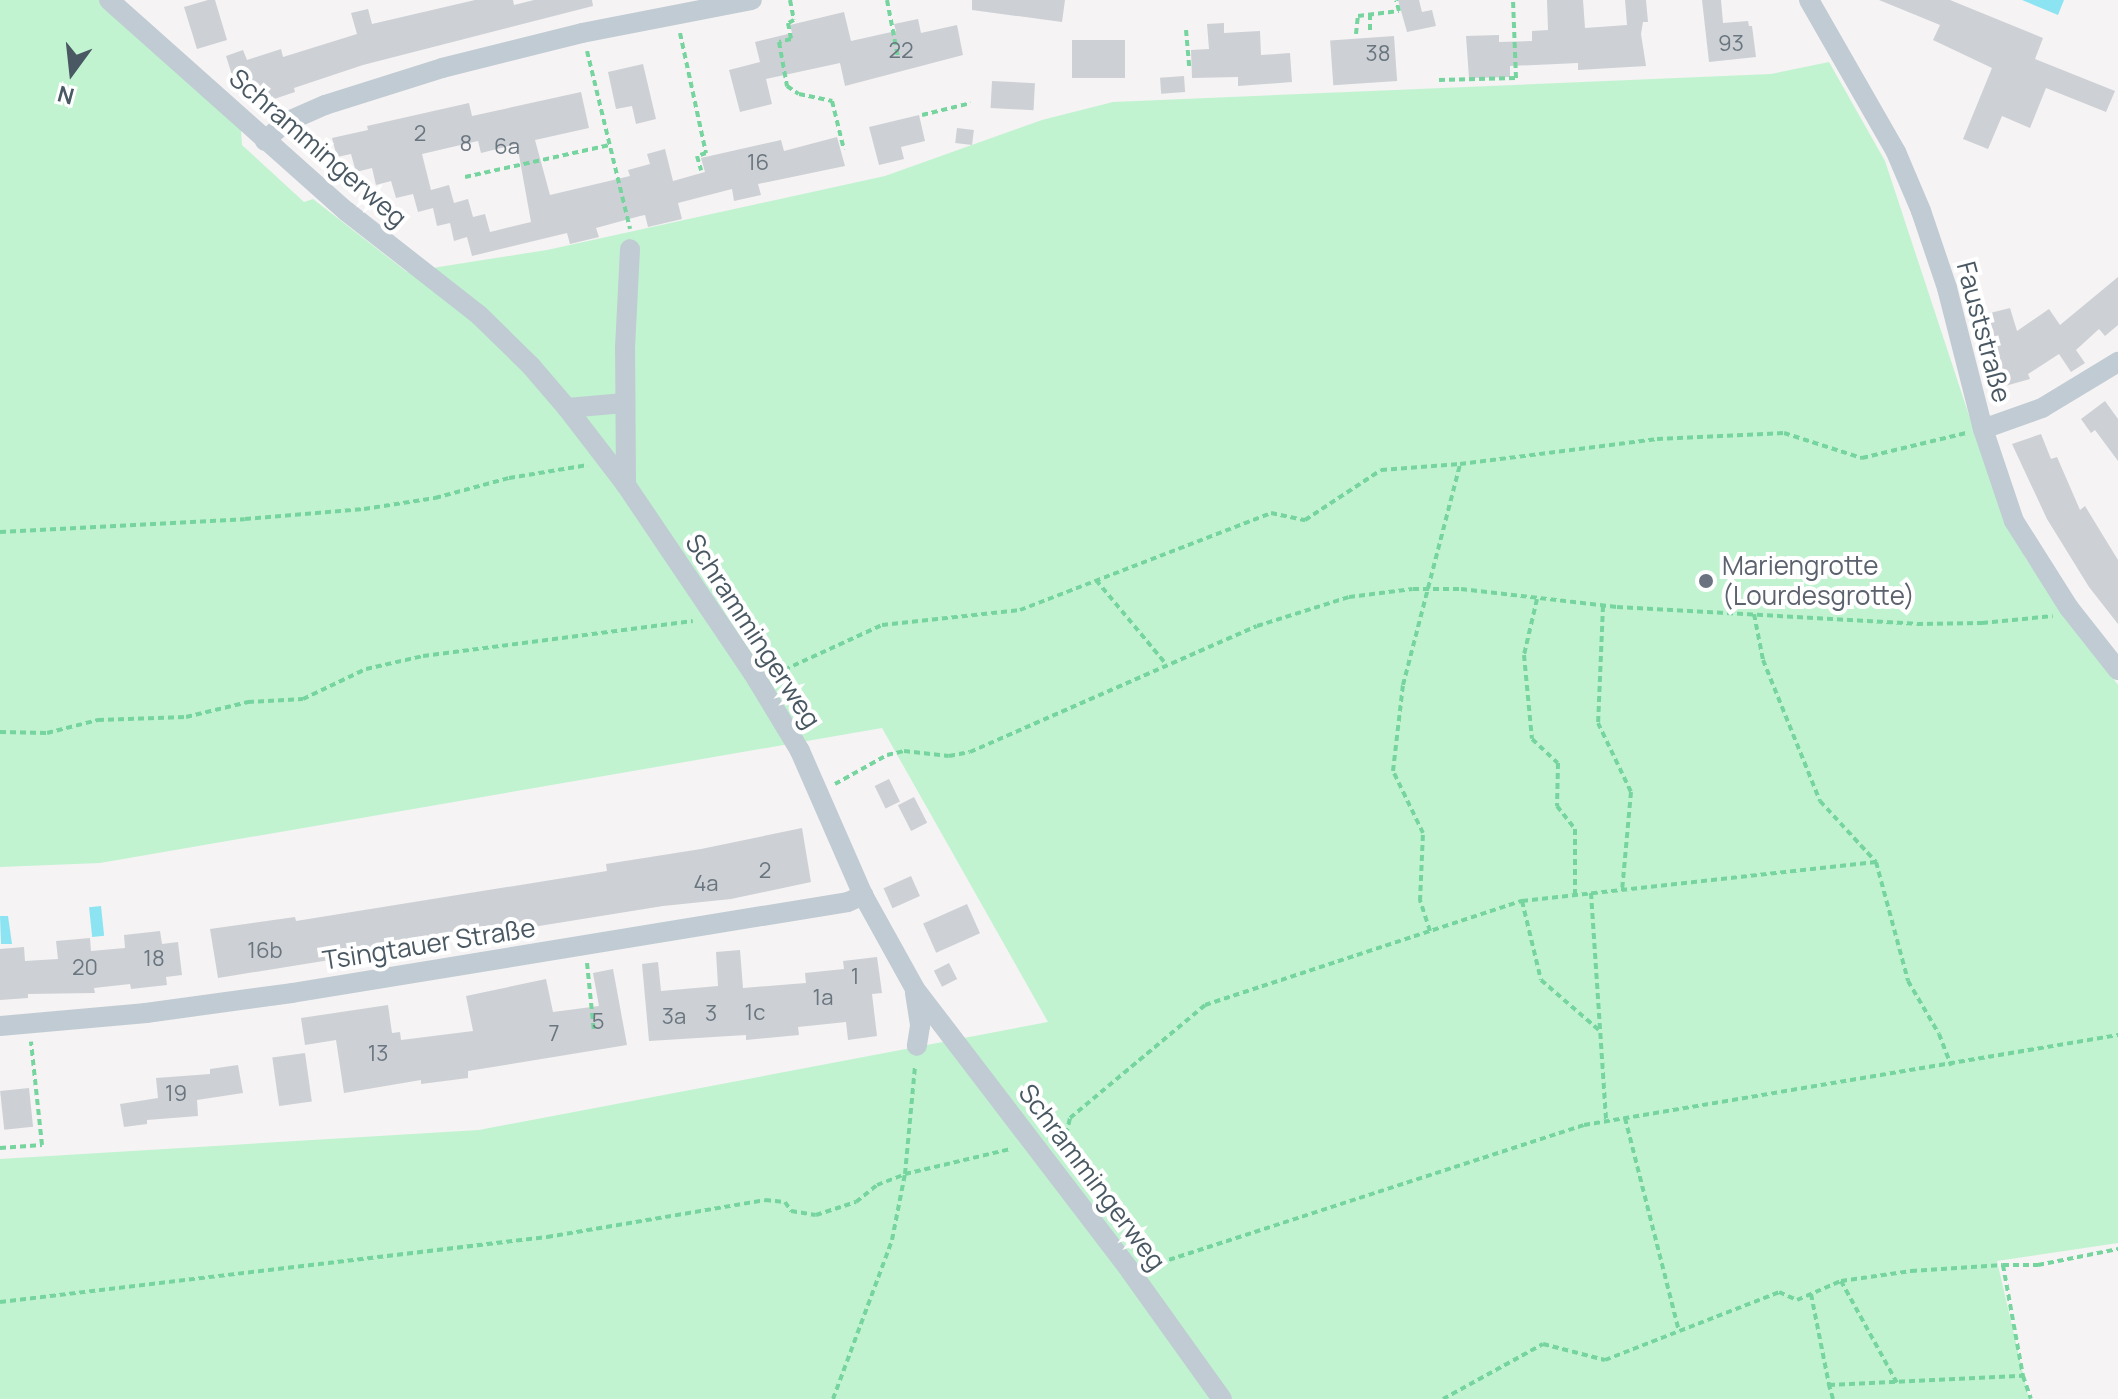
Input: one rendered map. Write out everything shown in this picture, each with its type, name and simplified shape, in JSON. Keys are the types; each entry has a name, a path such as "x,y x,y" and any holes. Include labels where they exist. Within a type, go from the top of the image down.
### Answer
{"street":[{"name":"Schrammingerweg","path":"109,0 346,211 479,315 531,366 567,408 626,485 758,681 820,794 863,895 915,989 926,1032 1039,1150 1222,1399"},
{"path":"265,141 284,123 325,105 442,68 582,33 752,0"},
{"name":"Fauststraße","path":"1809,0 1896,152 1921,211 1947,288 1983,429 2014,521 2069,608 2118,670"},
{"path":"626,485 630,249"},
{"path":"1983,429 2042,408 2118,362"},
{"path":"567,408 625,403"},
{"name":"Tsingtauer Straße","path":"0,1026 292,993 848,902 863,895"}],"path":[{"path":"790,0 794,20 788,23 791,39 779,42 787,86 799,94 832,101 844,150"},
{"path":"887,0 898,57"},
{"path":"1356,34 1358,16 1399,11 1396,0"},
{"path":"1439,80 1516,78 1513,0"},
{"path":"1370,14 1370,34"},
{"path":"1186,30 1189,67"},
{"path":"582,33 630,231 630,249"},
{"path":"682,41 706,153 697,156 701,170"},
{"path":"922,115 971,103"},
{"path":"465,177 609,145"},
{"path":"758,681 882,625 1020,610 1271,513 1305,520 1381,470 1460,464 1657,439 1784,433 1862,458 1983,429"},
{"path":"0,532 245,519 364,509 435,498 509,478 608,461"},
{"path":"1430,931 1420,901 1423,833 1393,771 1403,685 1460,464"},
{"path":"1096,580 1166,664"},
{"path":"820,794 887,755 904,751 949,756 970,752 1257,626 1349,597 1461,589 1603,606 1917,624 1982,623 2053,616 2069,608"},
{"path":"1537,599 1524,655 1532,739 1558,763 1557,806 1575,829 1575,895"},
{"path":"1603,606 1598,723 1631,792 1622,890"},
{"path":"1754,614 1763,660 1820,801 1876,862 1908,981 1939,1034 1951,1066"},
{"path":"0,732 47,733 98,720 186,717 248,702 303,699 366,669 423,656 716,619"},
{"path":"0,1302 547,1237 765,1200 785,1202 791,1211 816,1215 856,1202 877,1185 905,1174 1064,1144 1070,1118 1205,1005 1522,901 1876,862"},
{"path":"1591,893 1606,1121"},
{"path":"1522,901 1541,980 1600,1031"},
{"path":"588,974 594,1032"},
{"path":"0,1148 42,1145 29,1024"},
{"path":"833,1399 892,1240 926,1032"},
{"path":"1131,1272 1584,1125 1951,1066 2118,1035"},
{"path":"1625,1118 1679,1331"},
{"path":"1443,1399 1543,1344 1605,1360 1779,1292 1797,1300 1841,1281 1911,1271 2038,1265 2118,1249"},
{"path":"2003,1265 2023,1376 2031,1399"},
{"path":"1841,1281 1897,1383"},
{"path":"1811,1294 1833,1399"},
{"path":"1829,1385 2023,1376"}],"green space":[{"path":"0,0 100,0 241,130 242,145 304,202 313,199 407,272 547,250 885,176 1042,120 1113,102 1771,74 1829,62 1885,161 1992,485 2026,559 2118,685 2118,1243 1997,1261 2029,1399 0,1399 0,1159 479,1130 1048,1022 882,728 100,863 0,867"}],"water":[{"path":"2022,0 2064,0 2058,15"},
{"path":"101,906 104,936 92,937 89,907"},
{"path":"0,916 8,916 12,944 1,944"}],"building":[{"path":"215,0 227,40 197,49 184,7"},
{"path":"475,0 513,0 514,5 534,0 592,0 593,6 363,65 294,88 295,92 259,104 247,70 232,75 226,56 243,50 247,60 281,49 283,57 357,34 351,13 368,9 372,24"},
{"path":"972,0 1065,0 1062,22 972,10"},
{"path":"1398,0 1419,0 1422,12 1432,10 1436,26 1407,32"},
{"path":"1547,0 1583,0 1585,28 1627,25 1625,0 1646,0 1648,22 1643,22 1641,34 1646,66 1578,70 1578,63 1510,66 1510,77 1469,78 1466,36 1499,35 1499,42 1532,41 1532,31 1548,30"},
{"path":"1702,0 1721,0 1723,23 1748,21 1752,26 1756,57 1709,62"},
{"path":"1879,0 1950,0 2043,38 2035,59 2115,91 2106,112 2046,88 2030,128 2002,116 1988,149 1963,139 1992,68 1933,40 1940,25"},
{"path":"844,12 851,41 896,31 894,24 918,19 921,33 957,25 963,55 845,86 840,63 766,79 772,104 740,112 729,70 760,62 755,42 792,33 790,25"},
{"path":"1224,23 1224,33 1260,31 1261,55 1290,53 1292,82 1238,86 1238,77 1192,78 1191,50 1209,49 1207,24"},
{"path":"1394,36 1397,81 1333,85 1330,40"},
{"path":"1072,40 1125,40 1125,78 1072,78"},
{"path":"643,64 656,119 636,124 632,106 616,109 608,72"},
{"path":"1184,76 1185,92 1161,94 1160,78"},
{"path":"992,81 1035,83 1034,110 991,108"},
{"path":"581,92 589,128 535,140 550,195 630,176 628,170 650,164 647,154 665,149 673,181 705,172 701,158 781,140 784,151 837,137 845,166 758,184 761,195 734,201 732,189 678,203 682,219 648,227 645,215 596,228 599,237 570,244 567,233 472,256 467,237 454,241 450,223 437,226 433,208 418,212 413,194 396,198 391,181 376,185 372,168 356,172 351,154 337,157 332,138 368,130 367,126 469,103 472,116","holes":["478,141 481,153 517,144 531,222 490,232 485,214 473,217 468,199 454,203 449,185 431,190 422,154"]},
{"path":"919,115 925,141 901,147 904,159 879,165 869,127"},
{"path":"957,128 974,130 972,145 955,143"},
{"path":"2118,277 2118,325 2105,336 2099,329 2076,350 2085,363 2071,372 2059,354 2028,374 2030,379 1998,388 1978,316 2010,308 2017,331 2049,309 2060,325"},
{"path":"2105,401 2118,419 2118,461 2095,430 2091,433 2081,419"},
{"path":"2041,434 2051,459 2057,457 2080,510 2085,506 2118,560 2118,624 2089,587 2047,519 2012,444"},
{"path":"889,779 900,801 886,808 875,786"},
{"path":"914,797 927,823 911,831 898,805"},
{"path":"802,828 811,882 731,899 663,906 218,978 210,929 295,917 296,921 607,871 606,864 701,849"},
{"path":"911,876 920,896 893,908 884,888"},
{"path":"967,904 980,933 936,953 923,924"},
{"path":"160,931 162,944 178,942 182,975 166,977 167,985 131,989 130,984 94,988 95,993 28,994 28,998 0,1000 0,949 24,947 25,961 58,959 56,941 90,938 91,951 125,948 124,935"},
{"path":"740,950 743,988 806,983 805,973 844,969 843,961 877,957 882,993 872,994 877,1036 848,1040 846,1022 798,1027 799,1035 746,1040 746,1035 649,1041 642,964 658,962 661,991 718,986 716,952"},
{"path":"949,963 957,979 942,987 934,971"},
{"path":"613,969 627,1045 468,1071 468,1078 421,1084 421,1080 344,1093 336,1040 305,1045 301,1018 388,1005 392,1033 400,1032 401,1040 473,1031 466,996 546,979 553,1012 599,1006 593,973"},
{"path":"305,1053 312,1102 279,1106 272,1058"},
{"path":"238,1065 243,1093 197,1100 198,1116 147,1120 147,1124 124,1127 120,1104 158,1098 156,1078 210,1074 210,1069"},
{"path":"29,1088 33,1127 4,1130 0,1091"}],"place":[{"name":"Mariengrotte (Lourdesgrotte)","path":"1706,581"}]}
